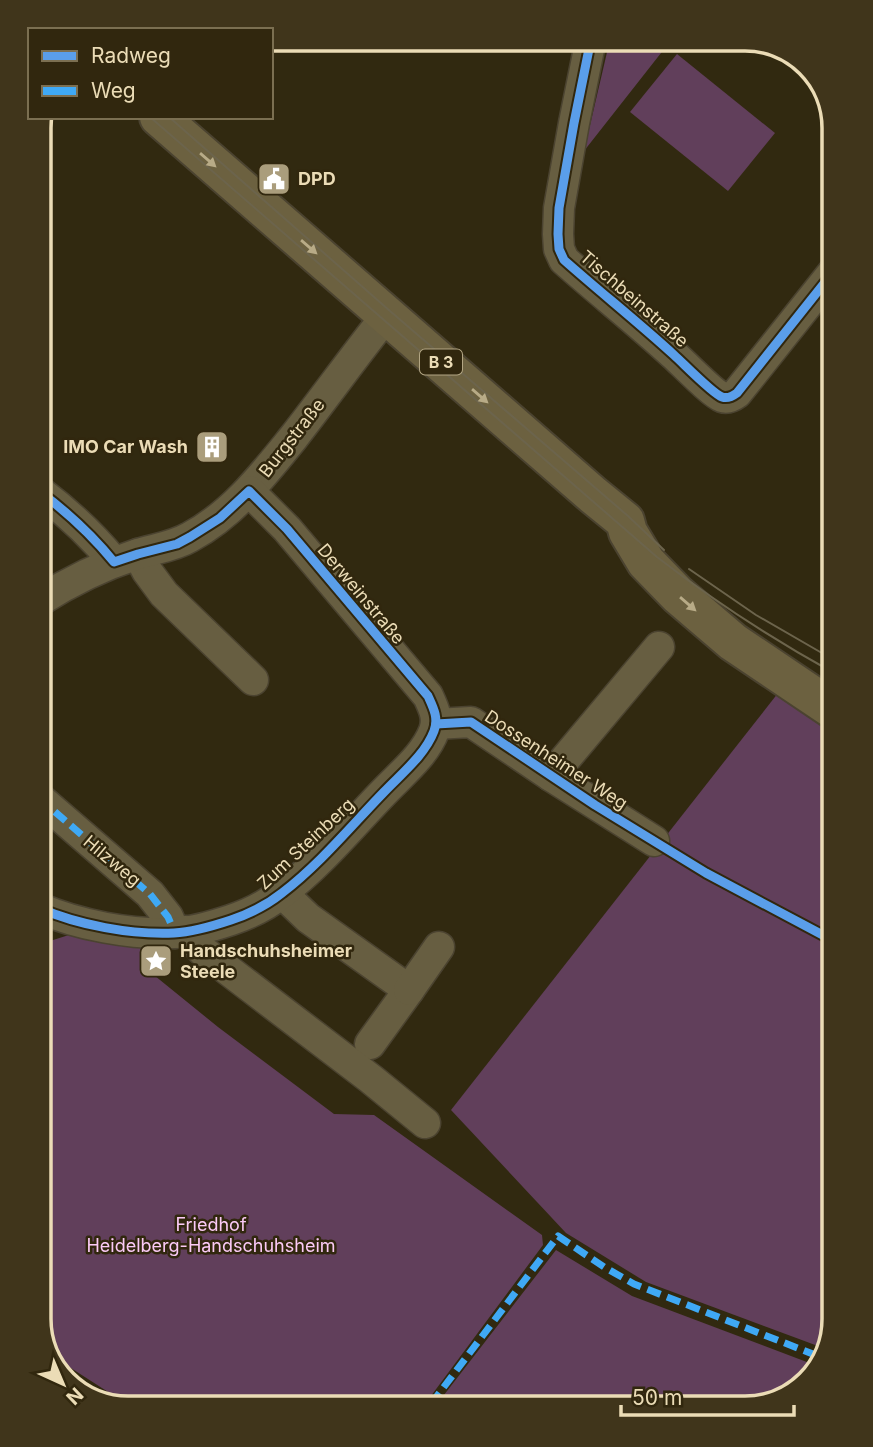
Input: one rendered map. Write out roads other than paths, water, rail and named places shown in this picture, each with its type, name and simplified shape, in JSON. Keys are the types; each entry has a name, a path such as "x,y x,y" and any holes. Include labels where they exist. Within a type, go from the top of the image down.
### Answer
{"main road":[{"name":"B 3","path":"161,119 625,521 628,532 646,562 678,595 733,642 822,701"}],"street":[{"name":"Tischbeinstraße","path":"589,51 559,208 559,249 564,260 720,396 727,398 737,393 822,287"},
{"name":"Burgstraße","path":"51,594 73,581 126,558 177,544 220,518 249,491 272,464 387,315"},
{"name":"Derweinstraße","path":"249,491 287,529 428,696 434,708 436,724"},
{"path":"51,500 97,541 147,571 164,594 253,680"},
{"name":"Dossenheimer Weg","path":"551,776 659,647"},
{"name":"Dossenheimer Weg","path":"436,724 471,722 654,841"},
{"name":"Zum Steinberg","path":"51,913 117,929 180,932 240,916 266,904 282,893 330,848 415,759 429,741 436,724"},
{"name":"Hilzweg","path":"51,809 150,894 180,932"},
{"name":"Zum Steinberg","path":"282,893 307,918 409,990"},
{"path":"180,932 425,1123"},
{"path":"370,1044 439,947"}],"tram line":[{"path":"152,119 657,557 744,619 822,666"},
{"path":"171,119 664,550"},
{"path":"689,569 756,615 822,653"}],"place":[{"name":"DPD","path":"274,179"},
{"name":"IMO Car Wash","path":"212,447"},
{"name":"Handschuhsheimer Steele","path":"156,961"}],"park label":[{"name":"Friedhof Heidelberg-Handschuhsheim","path":"211,1235"}]}
